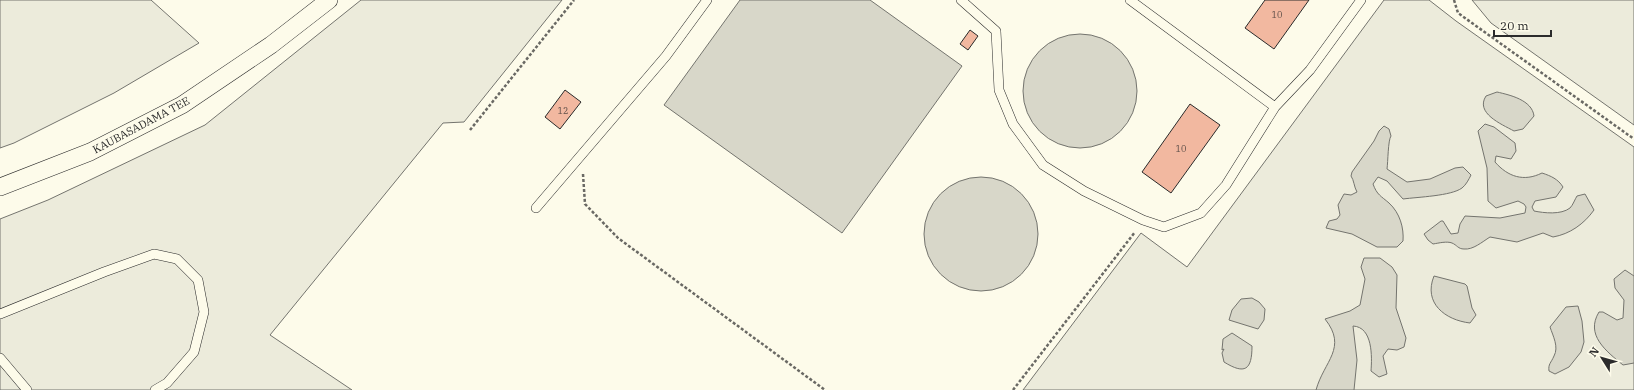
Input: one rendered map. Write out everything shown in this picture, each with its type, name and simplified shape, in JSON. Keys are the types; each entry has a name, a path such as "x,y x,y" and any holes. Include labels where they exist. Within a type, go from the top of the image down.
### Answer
{"street":[{"name":"KAUBASADAMA TEE","path":"0,187 90,152 182,105 271,45 329,0"}],"lane":[{"path":"536,208 666,56 707,0"},
{"path":"961,0 996,31 999,90 1013,124 1043,165 1084,191 1143,220 1164,227 1201,213 1226,185 1275,107 1310,70 1361,0"},
{"path":"1130,0 1275,107"},
{"path":"0,314 104,272 154,254 177,259 198,280 204,312 194,352 167,384 154,390"},
{"path":"0,358 27,390"}],"path":[{"path":"470,130 574,0"},
{"path":"1454,0 1458,13 1634,139"},
{"path":"582,153 585,204 618,238 825,390"},
{"path":"1013,390 1143,220"}],"shaded area":[{"path":"0,0 151,0 199,43 114,93 14,143 0,148"},
{"path":"361,0 562,0 464,122 443,123 270,335 352,390 0,390 0,219 48,200 205,125"},
{"path":"740,0 870,0 962,66 842,233 664,105"},
{"path":"1384,0 1429,0 1456,21 1634,147 1634,390 1023,390 1141,233 1187,267"},
{"path":"1472,0 1634,0 1634,125 1491,23"},
{"path":"1080,34 1102,38 1121,50 1133,69 1137,91 1133,113 1121,132 1102,144 1080,148 1058,144 1039,132 1027,113 1023,91 1027,69 1039,50 1058,38"},
{"path":"1497,92 1520,99 1532,110 1534,116 1523,129 1514,131 1487,113 1484,108 1486,96"},
{"path":"1485,124 1494,127 1515,143 1516,151 1511,159 1496,156 1495,162 1500,167 1511,174 1523,177 1535,176 1542,173 1554,178 1563,187 1556,197 1535,201 1532,207 1534,211 1547,213 1562,212 1570,208 1577,196 1585,194 1594,210 1590,215 1571,231 1553,237 1543,233 1517,242 1490,237 1467,249 1462,249 1450,242 1433,244 1428,240 1424,234 1441,221 1443,221 1451,234 1458,233 1460,224 1465,216 1500,218 1525,213 1526,207 1518,201 1496,208 1488,201 1487,168 1478,131"},
{"path":"1384,126 1389,129 1391,136 1387,169 1407,182 1430,179 1455,168 1463,167 1471,175 1465,185 1457,191 1425,197 1403,199 1387,181 1378,177 1373,184 1376,191 1396,211 1402,226 1403,241 1397,247 1377,247 1352,234 1326,228 1329,221 1337,219 1340,215 1338,205 1344,194 1351,195 1357,192 1351,176 1352,172 1374,141 1379,131"},
{"path":"981,177 1003,181 1013,186 1029,202 1034,212 1038,234 1034,256 1029,266 1013,282 1003,287 981,291 959,287 949,282 933,266 928,256 924,234 928,212 933,202 949,186 959,181"},
{"path":"1364,258 1380,258 1392,267 1397,275 1396,308 1406,338 1404,347 1397,350 1388,349 1383,356 1387,374 1379,377 1371,371 1371,351 1368,337 1360,328 1353,326 1357,360 1354,390 1316,390 1334,347 1332,329 1325,319 1350,311 1360,305 1365,279 1361,267"},
{"path":"1625,270 1634,276 1634,363 1623,365 1599,342 1594,328 1595,320 1599,312 1603,312 1617,320 1623,318 1624,300 1615,288 1614,279"},
{"path":"1434,276 1465,284 1467,286 1472,308 1476,315 1470,323 1452,318 1438,308 1431,294 1431,286"},
{"path":"1252,298 1259,302 1265,309 1264,320 1258,329 1229,320 1232,310 1241,299"},
{"path":"1578,306 1582,321 1584,342 1581,352 1569,367 1555,374 1549,371 1549,365 1556,349 1550,327 1566,307"},
{"path":"1232,333 1252,346 1251,360 1246,368 1237,368 1224,362 1222,353 1224,349 1222,350 1223,339"}],"building":[{"path":"1265,0 1309,0 1274,49 1245,28"},
{"path":"970,30 978,36 968,50 960,44"},
{"path":"565,90 581,102 560,129 545,117"},
{"path":"1190,104 1220,125 1171,193 1142,172"}]}
